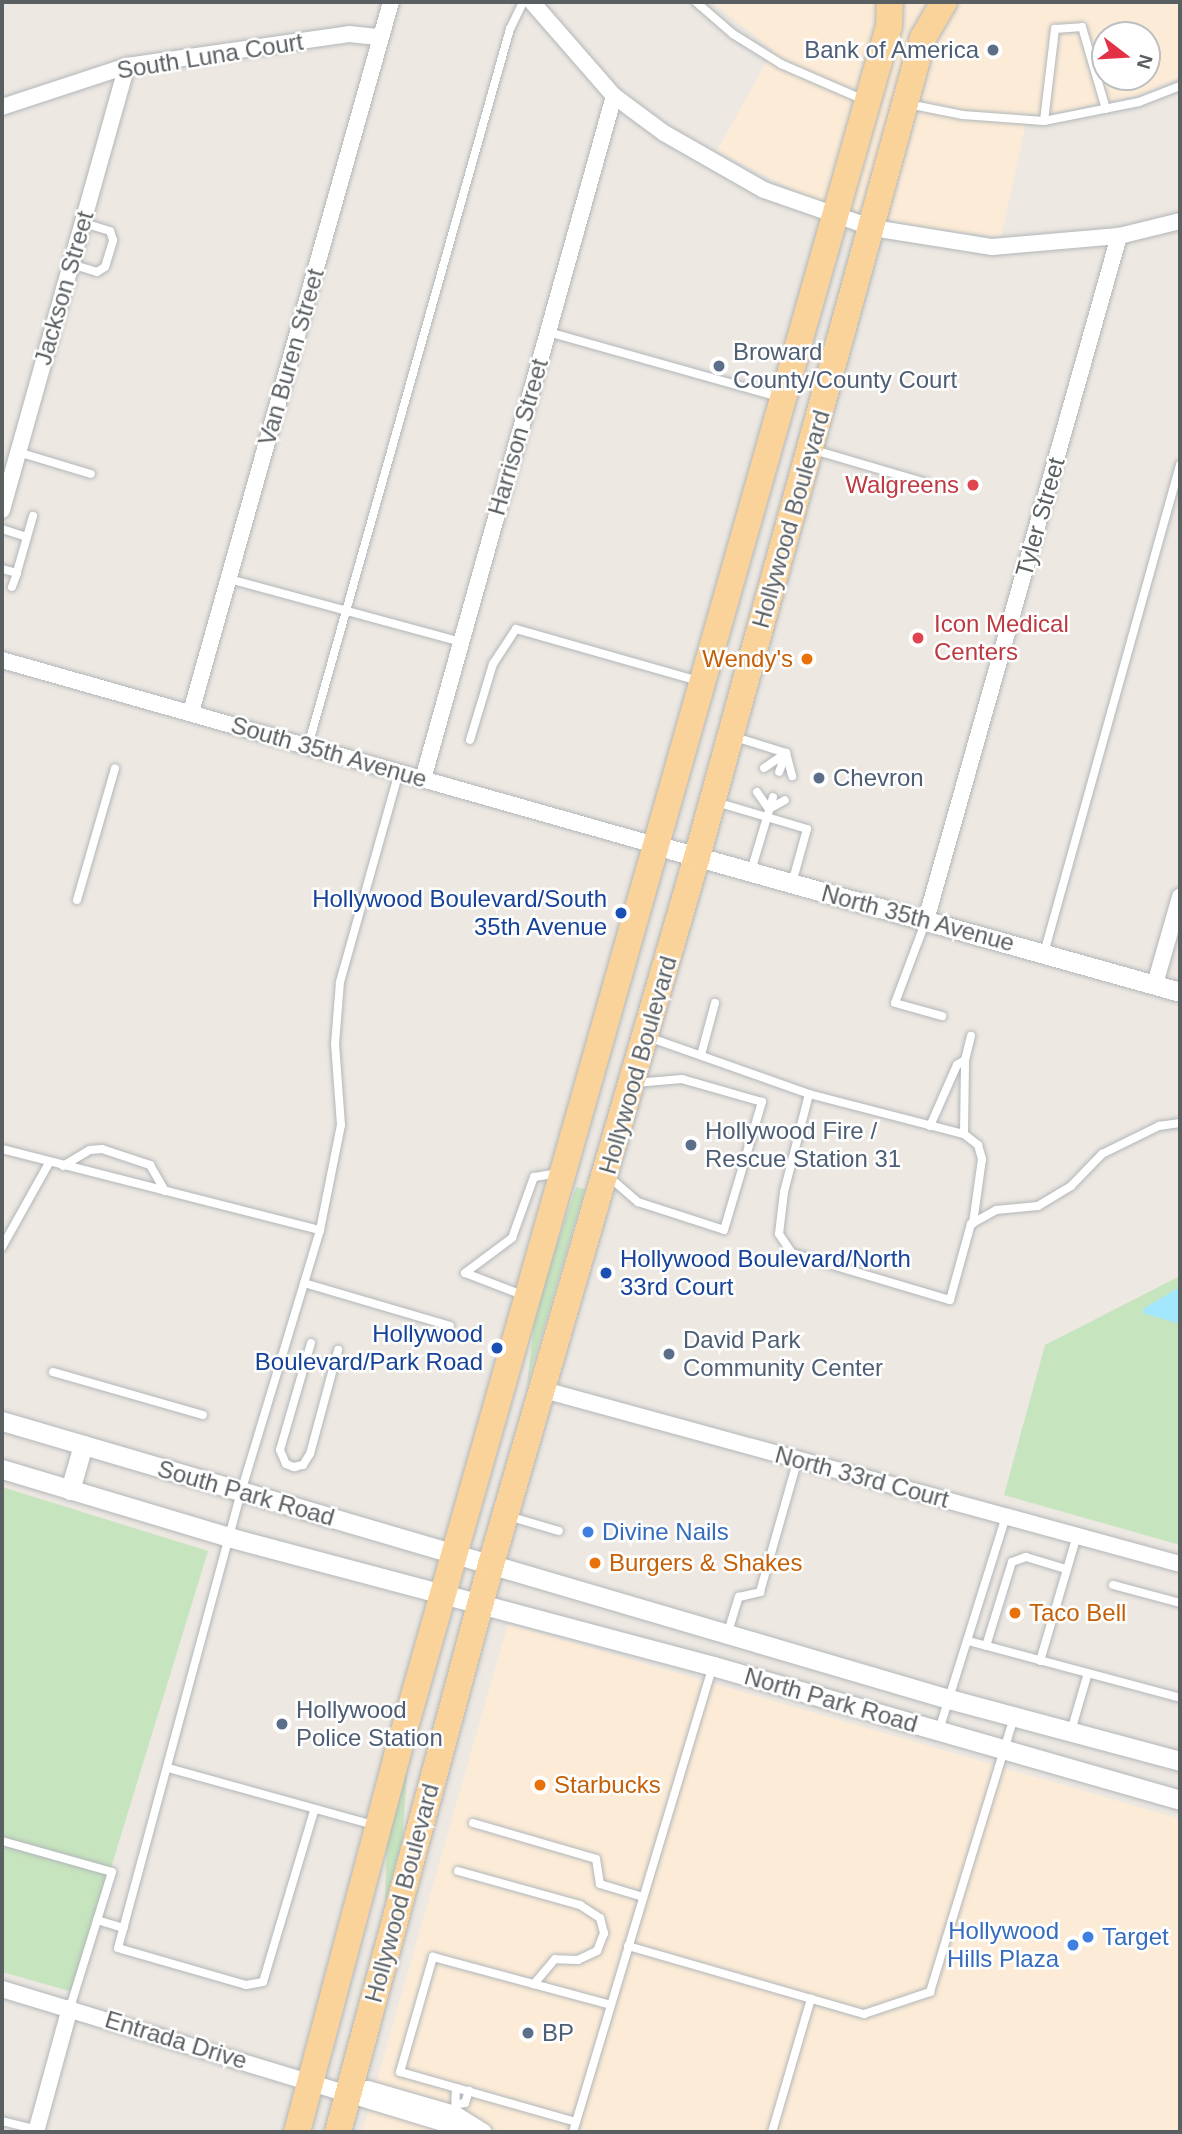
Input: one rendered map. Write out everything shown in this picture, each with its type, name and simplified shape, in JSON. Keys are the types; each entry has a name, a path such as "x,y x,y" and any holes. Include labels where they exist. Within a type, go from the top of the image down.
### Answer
{"highway":[{"name":"Hollywood Boulevard","path":"298,2132 443,1594 889,26 890,2"},
{"name":"Hollywood Boulevard","path":"338,2132 480,1603 713,801 873,228 923,38 944,2"}],"street":[{"name":"Van Buren Street","path":"191,712 391,2"},
{"path":"531,2 614,96 722,167 764,190 834,215 873,228 992,247 1119,236 1180,221"},
{"name":"South Luna Court","path":"2,107 127,66 349,34 380,37"},
{"name":"Jackson Street","path":"2,510 127,66"},
{"name":"Harrison Street","path":"423,779 614,96"},
{"name":"Tyler Street","path":"926,920 1119,236"},
{"name":"South 35th Avenue","path":"2,660 655,845"},
{"name":"North 35th Avenue","path":"655,845 1180,992"},
{"path":"1155,984 1180,897"},
{"name":"North 33rd Court","path":"544,1390 1180,1564"},
{"name":"South Park Road","path":"2,1421 491,1564"},
{"path":"70,1490 83,1445"},
{"name":"South Park Road","path":"2,1469 232,1538 480,1603"},
{"name":"North Park Road","path":"491,1564 949,1699 1180,1761"},
{"name":"North Park Road","path":"480,1603 713,1666 1180,1800"},
{"name":"Entrada Drive","path":"2,1989 348,2093"},
{"path":"36,2131 70,2008"},
{"path":"348,2093 368,2089 456,2109 484,2132"},
{"path":"348,2093 364,2102 473,2132"}],"lane":[{"path":"308,746 510,29 523,2"},
{"path":"696,2 733,34 781,64 867,101"},
{"path":"1044,121 1055,29 1082,27 1106,109"},
{"path":"906,103 963,115 1044,121 1139,103 1180,86"},
{"path":"71,264 97,272 105,268 113,240 110,232 83,223"},
{"path":"548,332 782,397"},
{"path":"811,450 926,483"},
{"path":"18,452 92,474"},
{"path":"1044,953 1180,465"},
{"path":"12,587 33,516"},
{"path":"2,529 27,537"},
{"path":"2,569 16,573"},
{"path":"229,579 461,642"},
{"path":"470,740 494,664 516,629 701,682"},
{"path":"731,736 786,753"},
{"path":"764,768 786,753"},
{"path":"779,772 786,753"},
{"path":"786,753 792,776"},
{"path":"77,900 115,768"},
{"path":"314,1811 263,1982 246,1984 118,1948 232,1538 241,1492 320,1230 341,1125 335,1044 340,982 399,772"},
{"path":"757,792 768,813"},
{"path":"751,872 773,797"},
{"path":"768,813 785,800"},
{"path":"713,801 768,813 807,829 792,883"},
{"path":"926,920 895,1003 942,1016"},
{"path":"701,1055 715,1003"},
{"path":"964,1134 965,1060 971,1036"},
{"path":"646,1037 809,1094 964,1134 978,1145 982,1159 973,1223 950,1300 792,1252 779,1234 784,1192 809,1094"},
{"path":"930,1125 948,1081 965,1060"},
{"path":"606,1174 638,1202 724,1230 762,1102 682,1079 632,1083"},
{"path":"973,1223 996,1210 1038,1206 1071,1186 1102,1153 1160,1126 1180,1122"},
{"path":"2,1149 320,1230"},
{"path":"64,1166 90,1150 102,1149 150,1165 165,1191"},
{"path":"2,1247 49,1163"},
{"path":"527,1297 466,1273 512,1238 534,1177 562,1173"},
{"path":"304,1283 450,1326"},
{"path":"311,1343 280,1450 286,1464 293,1466 303,1465 310,1454 338,1350"},
{"path":"53,1372 204,1415"},
{"path":"728,1632 739,1597 760,1592 798,1459"},
{"path":"506,1516 559,1531"},
{"path":"939,1731 1006,1516"},
{"path":"1040,1661 1077,1535"},
{"path":"986,1646 1012,1562 1026,1557 1066,1569"},
{"path":"1113,1585 1180,1603"},
{"path":"968,1641 1180,1696"},
{"path":"573,2132 713,1666"},
{"path":"1070,1731 1088,1673"},
{"path":"628,1946 864,2014 930,1992 1014,1717"},
{"path":"168,1768 314,1811 379,1826"},
{"path":"473,1823 596,1859 600,1884 643,1897"},
{"path":"2,1841 112,1871 70,2008"},
{"path":"458,1871 580,1905 600,1918 604,1933 597,1951 579,1960 555,1959 534,1984"},
{"path":"97,1920 124,1927"},
{"path":"576,2122 400,2072 433,1956 611,2005"},
{"path":"772,2132 811,1999"},
{"path":"456,2088 453,2099 456,2109 465,2103 468,2091"},
{"path":"2,2121 36,2131"}],"shaded area":[{"path":"712,2 1180,2 1180,77 1161,86 1161,21 1091,21 1091,91 1149,91 1046,115 1028,114 1001,237 913,226 809,198 717,151 773,50"},
{"name":"Hollywood Hills Plaza","path":"508,1624 1180,1819 1180,2132 362,2132"}],"green space":[{"path":"576,1187 585,1189 527,1385 536,1307"},
{"path":"1180,1276 1180,1545 1004,1495 1045,1345"},
{"path":"2,1487 208,1551 73,1992 2,1972"},
{"path":"408,1764 402,1841 385,1903 387,1838"}],"water":[{"path":"1180,1287 1180,1324 1143,1313 1143,1309"}],"place":[{"name":"Bank of America","path":"993,50"},
{"name":"Broward County/County Court","path":"719,366"},
{"name":"Walgreens","path":"973,485"},
{"name":"Icon Medical Centers","path":"918,638"},
{"name":"Wendy's","path":"807,659"},
{"name":"Chevron","path":"819,778"},
{"name":"Hollywood Boulevard/South 35th Avenue","path":"621,913"},
{"name":"Hollywood Fire / Rescue Station 31","path":"691,1145"},
{"name":"Hollywood Boulevard/North 33rd Court","path":"606,1273"},
{"name":"Hollywood Boulevard/Park Road","path":"497,1348"},
{"name":"David Park Community Center","path":"669,1354"},
{"name":"Divine Nails","path":"588,1532"},
{"name":"Burgers & Shakes","path":"595,1563"},
{"name":"Taco Bell","path":"1015,1613"},
{"name":"Hollywood Police Station","path":"282,1724"},
{"name":"Starbucks","path":"540,1785"},
{"name":"Target","path":"1088,1937"},
{"name":"Hollywood Hills Plaza","path":"1073,1945"},
{"name":"BP","path":"528,2033"}]}
